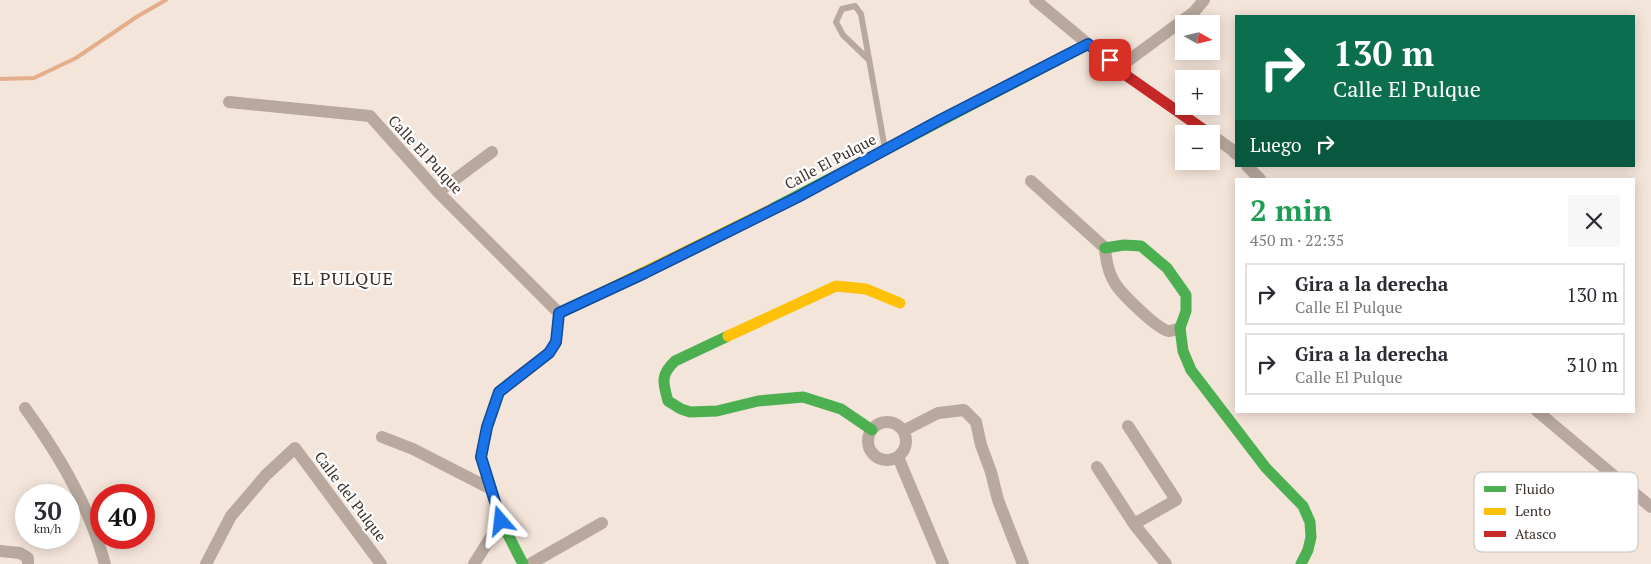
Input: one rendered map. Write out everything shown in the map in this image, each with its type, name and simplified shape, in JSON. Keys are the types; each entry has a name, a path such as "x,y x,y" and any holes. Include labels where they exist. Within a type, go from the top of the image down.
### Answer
{"street":[{"path":"1034,0 1114,64 1199,125"},
{"path":"1114,64 1194,12 1204,0"},
{"name":"Calle El Pulque","path":"229,102 370,116 438,192 559,313 645,273 798,197 1088,44"},
{"path":"1220,141 1235,153"},
{"path":"438,192 492,152"},
{"path":"1248,167 1259,178"},
{"path":"1031,181 1105,248 1107,262 1116,285 1140,310 1158,326 1169,331 1180,328"},
{"path":"1105,248 1124,245 1141,246 1167,268 1186,295 1186,311 1180,328 1183,350 1191,370 1266,468 1303,506 1310,522 1311,537 1308,550 1301,564"},
{"path":"872,430 841,409 803,397 758,401 717,411 690,412 668,402 662,378 667,368 675,361 836,286 866,289 900,303"},
{"path":"522,564 501,521 481,457 487,427 499,392 549,353 556,342 559,313"},
{"path":"25,408 46,438 68,476 91,523 105,564"},
{"path":"904,431 938,413 964,410 976,422 998,500 1023,564"},
{"path":"1539,413 1609,472"},
{"path":"888,422 897,424 904,431 907,440 905,450 898,458 888,461 878,458 870,450 868,440 872,430 879,424 888,422"},
{"path":"1128,426 1176,500 1134,524"},
{"path":"382,438 413,449 491,489"},
{"name":"Calle del Pulque","path":"206,564 231,516 266,475 295,448 381,564"},
{"path":"898,458 943,564"},
{"path":"1097,467 1134,524 1166,564"},
{"path":"1638,496 1651,507"},
{"path":"474,564 501,521"},
{"path":"530,564 602,523"},
{"path":"0,551 20,553 28,558 28,564"}],"lane":[{"path":"869,60 843,35 836,22 842,9 855,6 861,14 886,150"}],"waterway":[{"path":"0,79 34,78 76,58 138,16 166,0"}],"traffic: fast":[{"path":"772,209 1088,44 1103,55"},
{"path":"1105,248 1124,245 1141,246 1167,268 1186,295 1186,311 1180,328 1183,351 1191,370 1266,468 1303,506 1310,522 1311,537 1308,550 1301,564"},
{"path":"523,564 501,521 481,457 487,427 499,392 549,353 556,342 559,313 587,300"},
{"path":"728,336 675,361 670,366 664,380 668,401 690,412 717,411 758,401 803,397 841,409 872,430"}],"traffic: slow":[{"path":"587,300 772,209"},
{"path":"728,336 836,286 866,289 900,303"}],"traffic: jam":[{"path":"1103,55 1117,69 1197,125"}],"district":[{"name":"EL PULQUE","path":"343,278"}],"route":[{"path":"501,521 481,457 487,427 499,392 549,353 556,342 559,313 645,273 798,197 940,120 1088,44 1110,60"}]}
